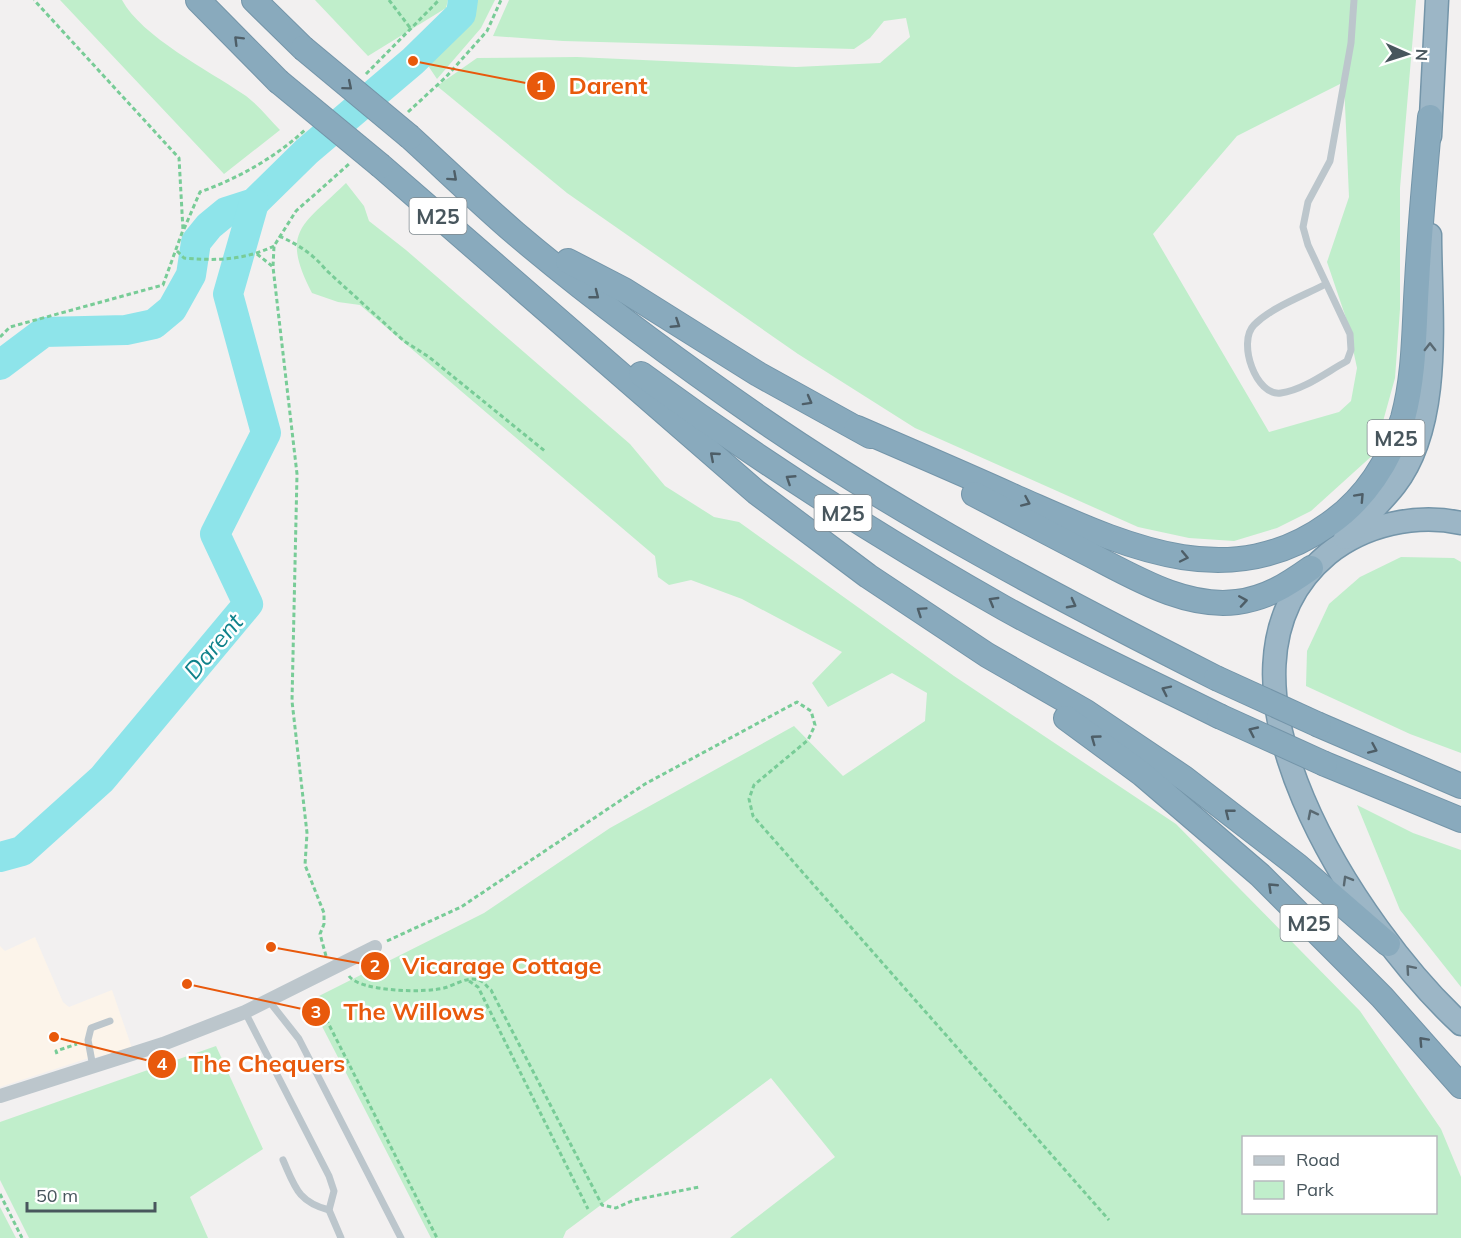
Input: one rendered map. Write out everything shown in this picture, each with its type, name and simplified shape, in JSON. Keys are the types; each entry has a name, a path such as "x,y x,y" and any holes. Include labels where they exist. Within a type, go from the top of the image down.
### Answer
{"highway":[{"name":"M25","path":"198,0 278,81 381,166 756,492 868,576 987,655 1086,712 1184,778 1298,866 1388,944"},
{"name":"M25","path":"254,0 303,48 406,127 516,233 696,373 763,420 850,476 1026,580 1216,678 1461,786"},
{"path":"1437,0 1430,117 1428,405 1412,457 1396,484 1338,546 1311,568 1296,587 1278,635 1272,683 1278,726 1295,778 1344,876 1388,944 1442,1007 1461,1024"},
{"name":"M25","path":"857,428 1127,544 1188,558 1214,561 1244,559 1274,552 1305,539 1339,517 1366,491 1386,459 1403,418 1413,355 1430,117"},
{"name":"M25","path":"516,233 624,290 758,374 946,480 1117,568 1185,597 1216,602 1254,599 1284,588 1311,568"},
{"name":"M25","path":"495,267 737,444 827,503 1006,609 1219,716 1325,764 1459,819"},
{"path":"1338,546 1381,526 1433,520 1458,523"},
{"name":"M25","path":"987,655 1142,774 1260,875 1382,997 1461,1086"}],"street":[{"path":"0,1096 59,1073 93,1067 164,1044 269,1001 375,947"}],"lane":[{"path":"1326,284 1263,317 1251,327 1247,342 1248,358 1261,385 1272,393 1282,393 1347,361 1351,350 1350,334 1326,284 1303,227 1308,202 1330,161 1351,43 1354,0"},
{"path":"269,1001 299,1039 401,1238"},
{"path":"244,1012 329,1176 334,1191 329,1210 341,1238"},
{"path":"93,1067 88,1040 90,1028 110,1021"},
{"path":"283,1160 299,1194 314,1206 329,1210"}],"path":[{"path":"34,0 179,158 183,230"},
{"path":"389,0 411,29"},
{"path":"374,67 439,0"},
{"path":"406,127 487,31 501,0"},
{"path":"0,337 10,327 163,285 200,192 234,179 293,142"},
{"path":"328,970 320,934 324,924 324,913 305,865 307,833 292,701 297,474 273,267 274,246 296,211 349,164"},
{"path":"279,236 300,246 316,258 326,270 404,341 429,357 546,452"},
{"path":"177,251 184,258 228,259 257,254 274,246"},
{"path":"257,254 273,267"},
{"path":"375,947 461,907 645,784 797,702 811,711 815,725 808,740 754,784 749,799 753,816 1109,1220"},
{"path":"343,963 351,979 374,986 418,992 444,988 468,980 481,981 491,990 602,1205 616,1208 634,1200 699,1187"},
{"path":"468,980 478,987 588,1209"},
{"path":"316,999 438,1238"},
{"path":"57,1054 56,1051 88,1040"},
{"path":"0,1194 22,1238"}],"shaded area":[{"path":"35,937 63,1002 69,1007 112,990 133,1051 89,1058 0,1087 0,946 5,951"}],"green space":[{"path":"60,0 122,0 144,27 177,52 248,98 280,130 224,174"},
{"path":"315,0 448,0 446,8 368,56"},
{"path":"472,0 495,0 481,28 437,79 423,58 467,20"},
{"path":"509,0 1416,0 1400,188 1400,309 1395,378 1374,454 1311,511 1277,528 1234,541 1189,538 1138,527 915,428 798,354 567,193 437,86 477,58 577,57 796,67 880,63 910,37 906,18 884,21 870,38 854,49 563,41 493,36","holes":["1344,82 1349,197 1327,262 1347,321 1357,368 1351,401 1339,412 1269,432 1153,234 1237,136"]},
{"path":"346,183 364,206 369,221 406,250 630,444 665,486 714,517 739,522 954,676 1176,824 1360,1011 1441,1129 1461,1177 1461,1238 730,1238 835,1157 771,1078 566,1231 563,1238 431,1238 309,1001 484,913 610,828 794,726 843,776 925,721 927,693 892,673 828,707 812,683 842,652 742,599 691,580 669,585 658,577 655,556 360,305 338,302 312,293 302,272 297,242 300,231 307,220"},
{"path":"1401,557 1454,558 1461,562 1461,753 1410,734 1306,686 1307,651 1329,604 1360,577"},
{"path":"1357,805 1413,833 1461,850 1461,987 1400,910"},
{"path":"216,1046 263,1149 190,1197 208,1238 29,1238 0,1180 0,1122"},
{"path":"0,1207 16,1238 0,1238"}],"waterway":[{"name":"Darent","path":"0,365 44,332 126,330 154,324 172,309 191,275 196,242 209,226 226,212 254,203 307,151 413,61 461,14 463,0"},
{"name":"Darent","path":"0,857 22,851 102,779 248,604 215,534 266,433 228,294 254,203"}],"place":[{"name":"Darent","path":"413,61"},
{"name":"Vicarage Cottage","path":"271,947"},
{"name":"The Willows","path":"187,984"},
{"name":"The Chequers","path":"54,1037"}]}
